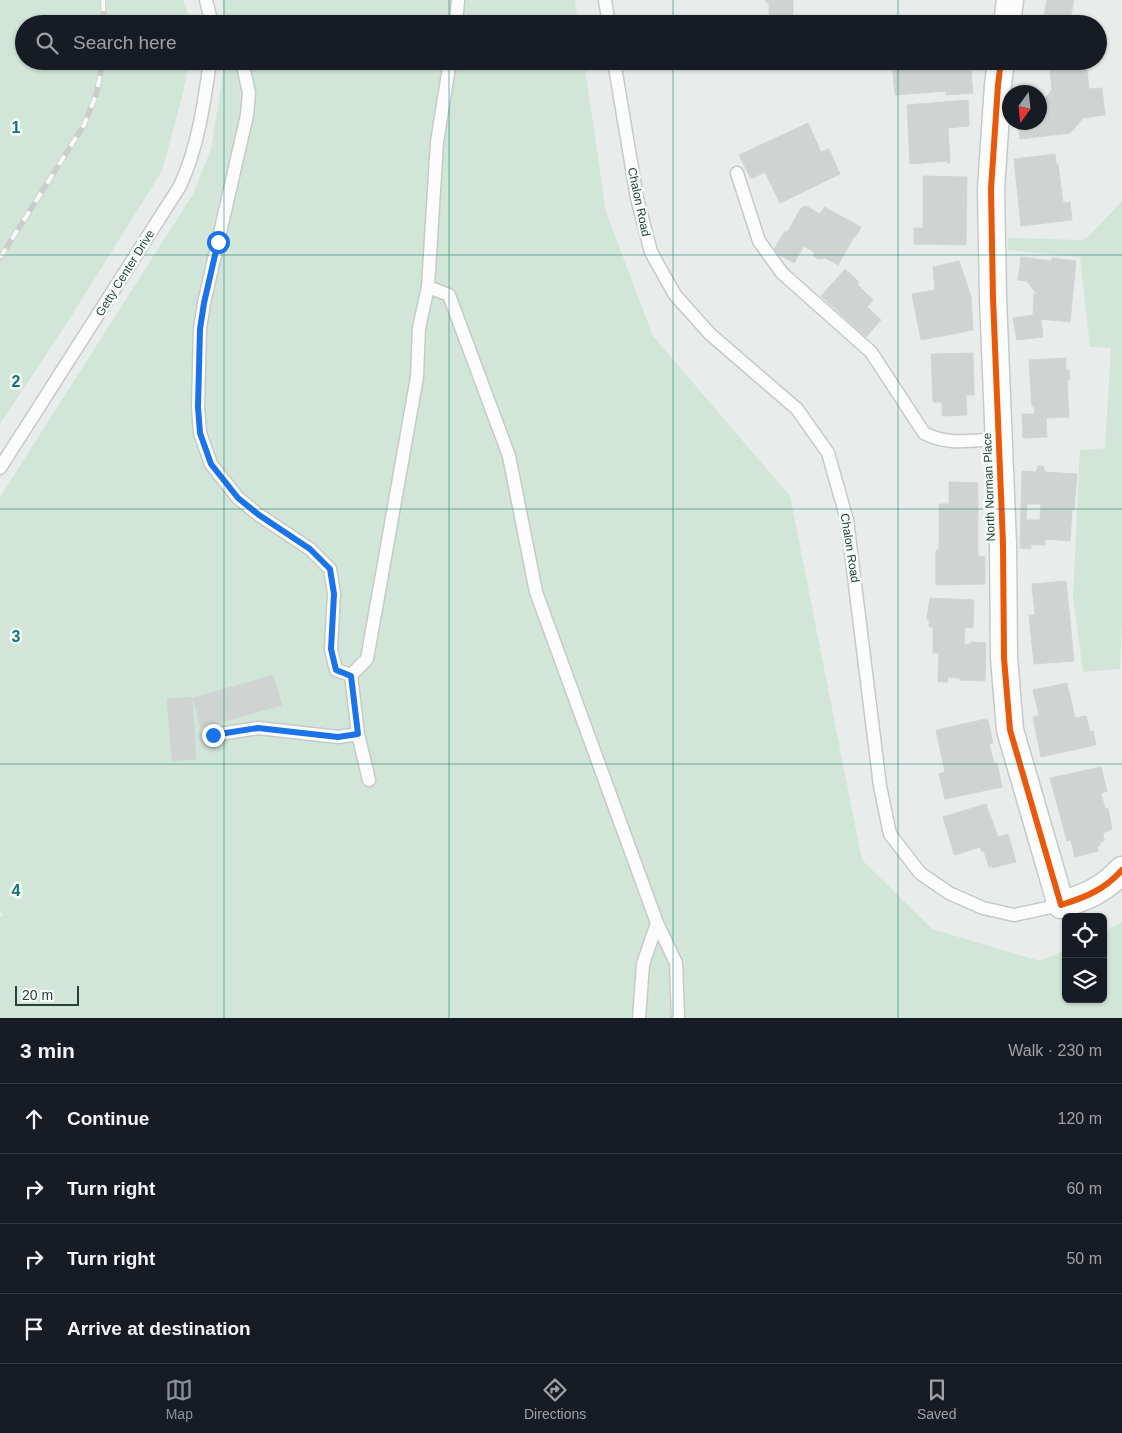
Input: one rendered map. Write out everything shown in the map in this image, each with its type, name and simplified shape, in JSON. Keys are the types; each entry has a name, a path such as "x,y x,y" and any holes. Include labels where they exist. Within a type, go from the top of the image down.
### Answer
{"street":[{"path":"1008,15 1010,0"},
{"name":"North Norman Place","path":"1000,70 991,189 993,298 1003,544 1004,658 1010,730 1061,905"},
{"name":"Chalon Road","path":"1061,905 1087,896 1110,883 1122,870"}],"lane":[{"path":"206,0 210,15"},
{"path":"457,15 458,0"},
{"path":"605,0 607,15"},
{"name":"Getty Center Drive","path":"0,468 180,186 190,165 196,144 208,70"},
{"path":"244,70 249,93 247,115 204,303 200,329 198,407 200,433 211,464 238,498 259,515 310,549 330,569 334,594 331,649 336,670 351,676"},
{"path":"351,676 367,659 417,377 419,328 428,287 436,142 448,70"},
{"name":"Chalon Road","path":"616,70 637,198 651,252 675,295 710,334 797,409 828,453 847,520 880,786 890,834 920,873 949,893 983,908 1014,916 1061,905"},
{"path":"737,174 758,240 782,273 871,352 924,433 936,439 947,441 999,439"},
{"path":"428,287 449,295 509,456 536,592 657,923 676,963 678,1018"},
{"path":"351,676 358,734 369,780"},
{"path":"213,735 258,728 338,737 358,734"},
{"path":"639,1018 644,964 657,923"}],"green space":[{"path":"0,0 183,0 189,15 15,15 15,70 187,70 162,171 67,323 0,424"},
{"path":"222,0 575,0 577,15 224,15"},
{"path":"224,70 585,70 606,212 653,336 790,496 862,860 932,929 1040,961 1062,952 1062,1003 1107,1003 1107,930 1122,922 1122,1018 0,1018 0,917 3,915 0,911 0,497 193,194 211,149"},
{"path":"1122,201 1122,619 1120,669 1083,672 1073,597 1080,450 1105,448 1111,348 1090,347 1080,257 1008,250 1008,238 1082,240 1089,236"}],"building":[{"path":"766,0 793,0 793,15 769,15 769,3 766,3"},
{"path":"1047,0 1074,0 1071,15 1044,14"},
{"path":"893,70 971,70 973,93 946,95 946,91 895,95"},
{"path":"1050,70 1087,70 1089,89 1102,88 1105,115 1083,118 1070,133 1020,139 1019,130 1047,130 1047,96 1052,90"},
{"path":"968,100 969,126 948,128 950,163 947,163 947,161 910,164 907,105"},
{"path":"808,123 821,152 829,149 840,174 780,203 765,172 751,179 739,155"},
{"path":"1055,154 1063,203 1070,202 1072,220 1021,226 1014,159"},
{"path":"923,176 967,177 966,245 914,244 914,228 923,228"},
{"path":"806,206 820,214 824,207 861,227 838,265 825,258 818,259 814,256 814,252 804,246 794,263 773,251 785,231 787,233 801,208"},
{"path":"1021,257 1051,261 1052,258 1076,261 1070,322 1041,319 1043,337 1017,340 1013,318 1033,315 1034,294 1036,295 1027,281 1018,280"},
{"path":"959,261 971,296 973,330 921,340 912,294 935,290 933,267"},
{"path":"845,269 859,282 857,284 873,300 867,307 881,320 866,337 821,296"},
{"path":"973,353 974,395 966,395 967,415 942,416 942,402 933,402 931,354"},
{"path":"1066,358 1066,370 1069,370 1070,380 1067,380 1069,417 1046,418 1047,437 1023,438 1022,414 1035,414 1034,406 1032,407 1029,360"},
{"path":"1038,466 1043,466 1045,472 1077,474 1070,541 1045,539 1045,545 1031,545 1031,549 1020,548 1022,471 1036,472","holes":["1027,504 1041,504 1040,520 1026,520"]},
{"path":"949,482 978,483 978,556 985,557 985,584 936,585 936,550 939,550 939,504 949,504"},
{"path":"1066,581 1074,661 1034,664 1029,615 1035,615 1032,584"},
{"path":"930,598 974,600 973,628 965,627 964,644 971,644 971,642 986,643 985,681 960,680 960,678 948,677 948,682 938,682 939,653 933,653 933,627 929,627 929,619 927,619"},
{"path":"273,675 282,705 201,728 193,698"},
{"path":"1067,683 1075,718 1086,716 1090,732 1093,731 1096,745 1041,757 1033,717 1039,715 1033,690"},
{"path":"192,697 196,759 172,761 167,699"},
{"path":"988,720 993,743 989,744 994,763 997,763 1002,787 945,799 939,774 945,772 936,730"},
{"path":"1101,767 1107,791 1101,793 1105,809 1108,808 1112,829 1103,833 1104,841 1100,842 1100,846 1097,846 1098,851 1075,857 1071,840 1067,841 1050,778"},
{"path":"986,804 998,837 1008,834 1016,862 992,868 992,866 989,867 984,851 982,852 980,847 954,854 943,817"}],"railway":[{"path":"103,0 104,15"},
{"path":"0,258 84,125 96,95 101,70"}],"cycle path":[{"path":"1000,70 991,189 993,298 1003,544 1004,658 1010,730 1061,905 1094,892 1108,883 1122,870"}],"route":[{"path":"213,735 258,728 338,737 358,734 351,676 336,670 331,649 334,594 330,569 310,549 259,515 238,498 211,464 200,433 198,407 200,329 218,242"}]}
